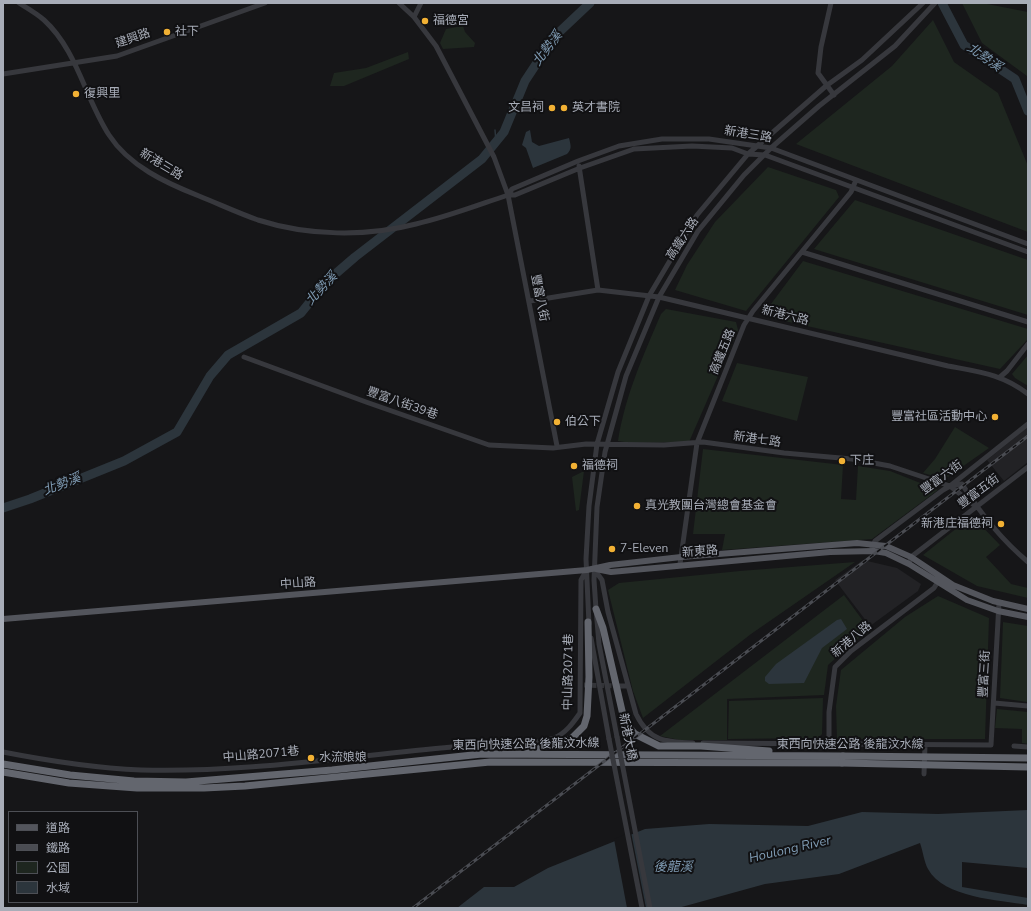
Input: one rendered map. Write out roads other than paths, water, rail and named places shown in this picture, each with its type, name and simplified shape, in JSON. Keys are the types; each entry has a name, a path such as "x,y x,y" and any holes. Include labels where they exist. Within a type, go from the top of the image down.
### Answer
{"highway":[{"path":"596,609 603,628 623,715 629,728 634,734 659,746 701,746 825,756"},
{"path":"518,754 570,739 584,726 587,716 589,677 588,622"},
{"name":"東西向快速公路 後龍汶水線","path":"3,764 78,776 134,781 186,782 332,770 459,756 518,754 1028,758"},
{"name":"東西向快速公路 後龍汶水線","path":"3,772 69,783 137,788 204,788 245,786 490,762 842,764 1028,767"}],"main road":[{"name":"新東路","path":"594,569 610,565 681,557 873,543 886,546 911,557 953,585 999,603 1028,609"},
{"name":"新東路","path":"594,569 611,572 680,564 830,552 870,551 886,553 908,564 967,600 998,611 1028,617"},
{"name":"中山路","path":"3,619 594,569"}],"street":[{"name":"新港三路","path":"19,3 45,20 60,39 74,62 100,120 118,146 130,158 165,181 258,220 302,230 370,232 416,224 508,195 515,195 580,168 634,149 692,146 732,148 748,154 765,155 1028,252"},
{"name":"建興路","path":"3,74 117,56 265,3"},
{"path":"398,3 414,17 421,3"},
{"path":"831,3 821,46 818,73 834,95"},
{"name":"高鐵六路","path":"594,569 597,507 608,444 626,376 659,297 698,231 744,175 771,148 895,46 934,3"},
{"name":"高鐵六路","path":"587,570 589,506 598,444 618,372 649,296 697,216 748,154 826,86 862,60 922,4"},
{"name":"豐富八街","path":"414,17 436,46 494,157 508,195 530,301 557,446"},
{"name":"新港三路","path":"508,195 512,189 578,161 619,146 662,139 709,139 771,148 1028,244"},
{"path":"578,161 598,290"},
{"name":"高鐵五路","path":"680,564 697,443 748,317 802,252 852,188 856,180"},
{"path":"802,252 1028,322"},
{"name":"新港六路","path":"530,301 598,290 659,297 1000,377 1028,394"},
{"path":"1000,377 1007,371 1028,344"},
{"name":"豐富八街39巷","path":"244,357 489,445 554,448 557,446"},
{"name":"豐富六街","path":"873,543 950,486 1028,424"},
{"name":"新港七路","path":"557,446 598,444 664,446 697,443 852,460 890,466 950,486 976,506 1028,562"},
{"name":"豐富五街","path":"908,564 911,557 1028,467"},
{"name":"新港七路","path":"950,486 962,484 976,506"},
{"path":"870,551 873,543"},
{"path":"594,569 602,580 608,612 636,714 642,726 652,735 661,740 690,743 925,746 924,774"},
{"name":"新港大橋","path":"594,569 599,644 650,908"},
{"name":"新港大橋","path":"587,570 588,622 642,908"},
{"name":"中山路2071巷","path":"3,752 54,762 106,768 142,770 225,768 479,744 532,743 555,738 573,724 580,713 582,684 581,580 587,570"},
{"name":"新港八路","path":"829,745 829,712 835,667 851,651 934,588 941,577"},
{"name":"豐富三街","path":"925,746 992,745 999,603"},
{"path":"617,686 628,686"},
{"path":"994,703 1028,706"},
{"path":"1014,746 1028,747"}],"water":[{"path":"530,130 532,142 539,146 569,138 571,145 570,151 567,154 533,168 526,148 522,145 526,132"},
{"path":"841,619 847,629 822,648 804,683 769,684 765,681 765,677 776,664 837,620"},
{"name":"後龍溪","path":"1028,810 1028,868 962,862 962,887 1028,898 1028,905 973,896 946,886 936,879 928,869 920,843 839,874 765,884 678,908 457,908 484,887 514,887 548,868 645,829 709,824 808,826 862,812 938,814"}],"waterway":[{"name":"北勢溪","path":"3,508 30,499 124,461 177,432 210,376 228,355 301,313 326,282 355,257 482,159 504,132 525,81 554,37 590,3"},
{"name":"北勢溪","path":"942,3 964,45 1015,79 1028,111"},
{"path":"495,130 496,142"}],"tunnel":[{"path":"584,685 617,686"}],"railway":[{"path":"413,908 1028,436"}],"place":[{"name":"福德宮","path":"425,21"},
{"name":"社下","path":"167,32"},
{"name":"復興里","path":"76,94"},
{"name":"文昌祠","path":"552,108"},
{"name":"英才書院","path":"564,108"},
{"name":"豐富社區活動中心","path":"995,417"},
{"name":"伯公下","path":"557,422"},
{"name":"下庄","path":"842,461"},
{"name":"福德祠","path":"574,466"},
{"name":"真光教團台灣總會基金會","path":"637,506"},
{"name":"新港庄福德祠","path":"1001,524"},
{"name":"7-Eleven","path":"612,549"},
{"name":"水流娘娘","path":"311,758"}],"water label":[{"name":"Houlong River","path":"790,850"}]}
